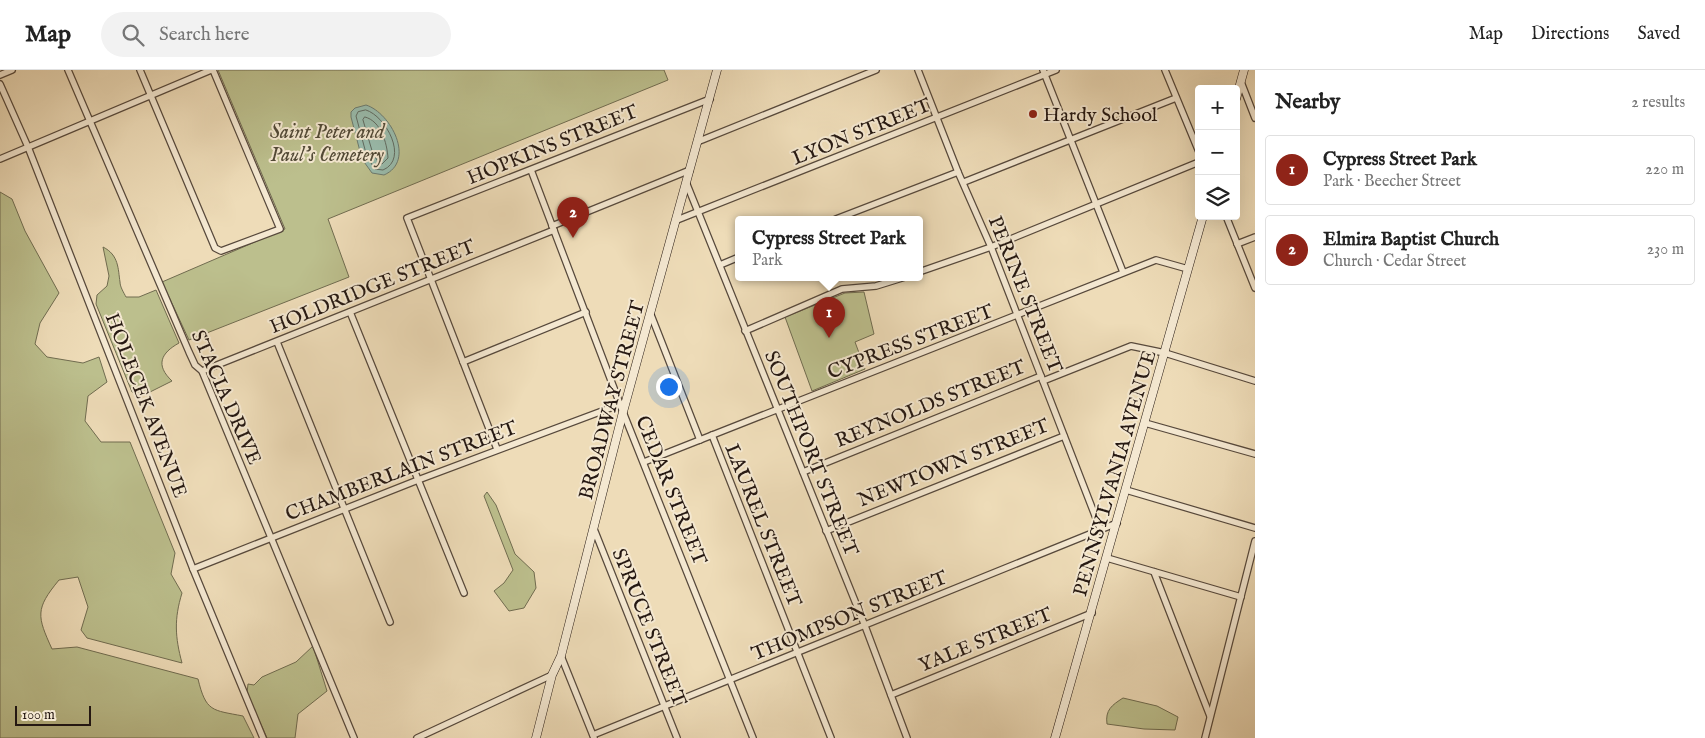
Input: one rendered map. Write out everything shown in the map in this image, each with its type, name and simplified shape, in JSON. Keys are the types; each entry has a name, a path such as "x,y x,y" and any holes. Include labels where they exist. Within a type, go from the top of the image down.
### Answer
{"street":[{"path":"0,75 12,70"},
{"name":"STACIA DRIVE","path":"68,70 92,121 188,352 194,365 202,372 354,738"},
{"path":"0,159 92,121 151,96 212,70 280,229 228,250 217,251 151,96 140,70"},
{"name":"BROADWAY STREET","path":"536,738 594,529 622,408 651,315 717,70"},
{"path":"697,142 876,70"},
{"name":"PERINE STREET","path":"918,70 958,172 991,247 1016,316 1102,530"},
{"name":"LYON STREET","path":"677,220 938,118 1044,72 1056,70"},
{"path":"1165,70 1195,143"},
{"path":"1240,85 1244,70"},
{"path":"1044,72 1123,272"},
{"path":"1241,82 1255,118"},
{"name":"HOLECEK AVENUE","path":"0,84 28,147 193,570 263,738"},
{"path":"964,182 1176,98"},
{"name":"HOPKINS STREET","path":"431,280 407,218 710,99"},
{"path":"923,271 991,247 1195,164"},
{"name":"CEDAR STREET","path":"531,170 622,408 753,738"},
{"name":"HOLDRIDGE STREET","path":"202,372 431,280 690,170"},
{"path":"844,216 958,172"},
{"name":"SOUTHPORT STREET","path":"686,182 865,626 907,738"},
{"name":"PENNSYLVANIA AVENUE","path":"1055,738 1202,220"},
{"path":"1228,220 1255,288"},
{"path":"1237,244 1255,237"},
{"path":"720,265 735,259"},
{"name":"CYPRESS STREET","path":"644,462 1156,260 1188,269"},
{"path":"431,280 497,449"},
{"path":"745,331 842,289 876,286 892,281"},
{"path":"350,312 464,593"},
{"path":"463,362 586,312"},
{"name":"LAUREL STREET","path":"651,315 700,440"},
{"path":"277,342 390,622"},
{"name":"REYNOLDS STREET","path":"803,472 1131,346 1165,354 1255,381"},
{"name":"CHAMBERLAIN STREET","path":"193,570 497,449 622,408"},
{"path":"1144,423 1255,454"},
{"name":"LAUREL STREET","path":"712,435 831,738"},
{"name":"NEWTOWN STREET","path":"826,530 1064,436"},
{"path":"1126,490 1255,528"},
{"name":"THOMPSON STREET","path":"594,737 1117,523"},
{"name":"SPRUCE STREET","path":"594,529 676,738"},
{"path":"1205,738 1255,541"},
{"path":"1107,558 1241,597"},
{"path":"1154,572 1210,716"},
{"name":"YALE STREET","path":"890,696 1092,613"},
{"path":"560,656 594,737"},
{"path":"417,738 552,675"}],"green space":[{"name":"Saint Peter and Paul's Cemetery","path":"218,70 664,70 668,80 328,219 349,277 189,340 162,282 285,229"},
{"path":"0,192 12,199 25,231 59,293 40,323 35,344 47,357 83,363 99,357 107,382 88,396 85,421 101,442 130,442 175,553 171,574 182,593 176,628 182,663 87,638 81,630 88,607 78,577 59,580 42,606 41,620 52,649 77,647 198,679 208,704 217,710 243,716 254,738 0,738"},
{"path":"103,247 115,258 121,286 126,297 139,297 156,290 179,343 164,355 162,360 163,370 172,381 146,394 132,392 96,304 97,295 107,286 109,276"},
{"path":"864,292 874,334 855,342 865,369 812,391 785,317 845,293"},
{"path":"487,492 496,505 515,554 534,572 536,588 524,608 509,611 494,591 504,583 513,570 484,496"},
{"path":"313,646 327,691 298,714 295,738 267,738 247,693 248,684 254,685 262,677 296,662"},
{"path":"1123,698 1157,706 1178,717 1175,730 1144,729 1107,724 1108,711"}],"water":[{"path":"366,105 384,117 391,127 399,149 398,159 393,168 384,175 372,173 362,159 351,117 351,112 355,108"}],"place":[{"name":"Hardy School","path":"1033,114"},
{"name":"Elmira Baptist Church","path":"573,238"},
{"name":"Cypress Street Park","path":"829,338"}]}
